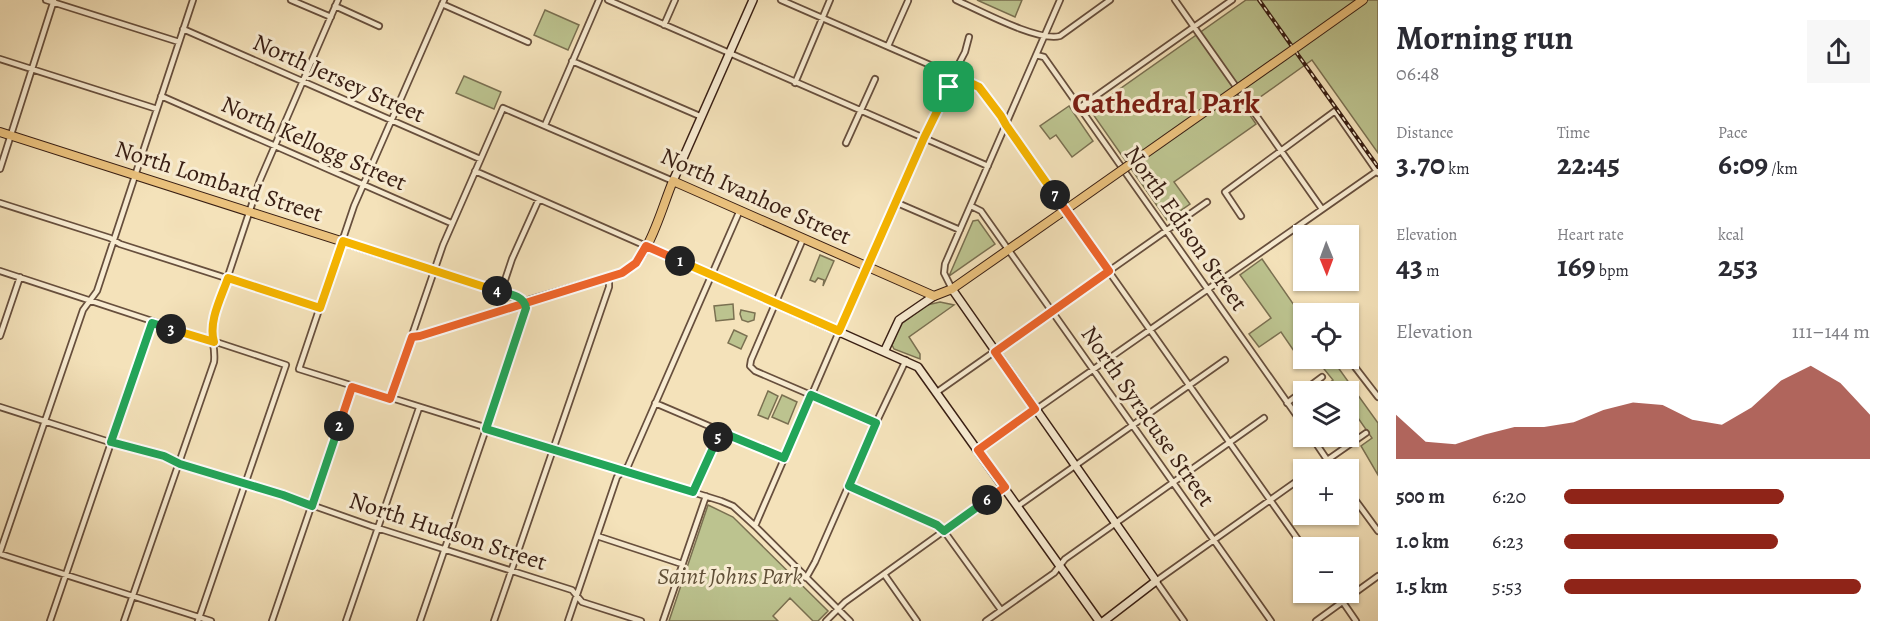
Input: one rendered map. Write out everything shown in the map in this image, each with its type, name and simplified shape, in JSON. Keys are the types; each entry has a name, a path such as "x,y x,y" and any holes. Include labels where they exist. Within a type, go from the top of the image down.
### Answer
{"main road":[{"path":"934,296 952,289 1363,0"},
{"name":"North Lombard Street","path":"0,132 501,292 525,302"},
{"path":"525,302 609,277 631,268 646,246 673,181"},
{"name":"North Ivanhoe Street","path":"673,181 934,296"}],"street":[{"path":"46,0 179,42"},
{"path":"193,0 97,291 83,310 0,553 211,621"},
{"path":"291,0 331,17"},
{"path":"124,621 214,362 216,352 211,333 212,324 260,180 338,0"},
{"path":"544,125 599,0"},
{"path":"608,0 988,166"},
{"path":"664,25 675,0"},
{"path":"673,181 753,0"},
{"path":"781,0 979,87 1296,537"},
{"path":"795,83 830,0"},
{"path":"956,0 1044,37 1060,36 1110,0"},
{"path":"1060,0 944,268 952,289 1184,621"},
{"path":"1175,0 1322,209"},
{"path":"1079,108 1232,0"},
{"path":"0,169 54,1"},
{"path":"888,46 908,1"},
{"path":"528,42 443,2 351,213 299,369 552,450 706,496 733,507 850,621"},
{"path":"335,6 379,26"},
{"name":"North Jersey Street","path":"183,29 480,159"},
{"path":"755,526 895,202 924,138 946,97 969,37"},
{"name":"North Edison Street","path":"1036,55 1044,57 1293,410"},
{"path":"0,58 157,109"},
{"path":"572,61 702,117"},
{"path":"846,143 875,79"},
{"name":"North Kellogg Street","path":"161,96 452,224"},
{"name":"North Ivanhoe Street","path":"480,159 503,108 673,181"},
{"path":"978,450 1377,172 1335,111 1225,192 1241,216"},
{"path":"390,399 452,224 480,159"},
{"path":"475,171 885,350 921,369 1099,621"},
{"path":"501,292 512,259 538,199"},
{"path":"0,202 320,308"},
{"path":"895,202 960,230"},
{"path":"937,392 1207,202"},
{"name":"North Syracuse Street","path":"971,206 981,211 1009,249 1270,621"},
{"path":"568,621 618,477 628,466 740,210"},
{"path":"803,238 750,366 755,371 876,423"},
{"path":"0,271 152,323 286,365 199,619"},
{"path":"494,621 609,286 609,277"},
{"path":"0,336 20,278"},
{"path":"885,350 899,320 934,296"},
{"path":"412,337 525,302 526,311 420,621"},
{"path":"50,621 152,323"},
{"path":"806,578 906,360"},
{"path":"1018,506 1225,360"},
{"path":"1356,369 1378,397"},
{"path":"1287,402 1322,377"},
{"path":"272,621 352,387"},
{"path":"655,403 784,458"},
{"name":"North Hudson Street","path":"0,407 164,456 180,464 283,495 572,590 582,602 641,621"},
{"path":"346,621 419,408"},
{"path":"986,621 1054,573 1065,559 1264,418"},
{"path":"693,492 721,432"},
{"path":"1328,459 1366,433"},
{"path":"1104,621 1156,581 1293,484"},
{"path":"849,486 937,525 944,531 1001,610"},
{"path":"826,621 845,602 1005,487"},
{"path":"663,621 706,496"},
{"path":"1359,505 1378,531"},
{"path":"597,536 682,564"},
{"path":"884,574 917,621"},
{"path":"1359,590 1378,576"},
{"path":"1316,621 1342,603"},
{"path":"1344,603 1356,621"}],"green space":[{"path":"977,0 1022,0 1015,17"},
{"name":"Cathedral Park","path":"1246,0 1378,0 1378,153 1312,60 1245,108 1256,124 1174,182 1190,204 1167,220 1090,110"},
{"path":"545,10 579,25 568,50 534,35"},
{"path":"464,76 501,92 494,109 456,93"},
{"path":"1069,106 1093,141 1072,157 1056,135 1050,139 1040,126"},
{"path":"978,220 995,244 949,276 973,221"},
{"path":"820,255 834,261 823,286 824,280 818,278 815,282 810,280"},
{"path":"1262,259 1293,304 1293,350 1281,332 1259,347 1249,334 1271,318 1240,275"},
{"path":"940,302 954,305 909,337 920,354 920,359 894,349 892,345 900,325 927,305"},
{"path":"733,304 734,319 716,321 714,306"},
{"path":"741,310 755,313 754,320 748,322 742,320"},
{"path":"734,330 747,336 741,349 728,343"},
{"path":"1324,369 1339,369 1348,381 1332,381"},
{"path":"768,391 778,396 768,419 758,415"},
{"path":"782,395 797,402 788,424 772,417"},
{"path":"1359,397 1378,423 1378,475 1361,446 1372,438 1359,419"},
{"name":"Saint Johns Park","path":"708,505 733,517 828,611 818,621 813,621 790,598 773,616 778,621 669,621"}],"railway":[{"path":"1259,0 1378,167"}],"district":[{"name":"Cathedral Park","path":"1166,103"}],"route":[{"path":"949,87 946,97 933,118 839,331 646,246 636,263 622,273 525,302 420,336 412,337 390,399 352,387 312,506 214,473 170,461 164,456 111,442 152,323 214,342 211,333 212,324 228,278 320,308 343,241 519,298 525,302 526,311 486,429 693,492 721,432 784,458 811,395 876,423 849,486 937,525 944,531 1005,487 978,450 1035,409 995,352 1109,271 979,87 953,75 949,87"}]}
